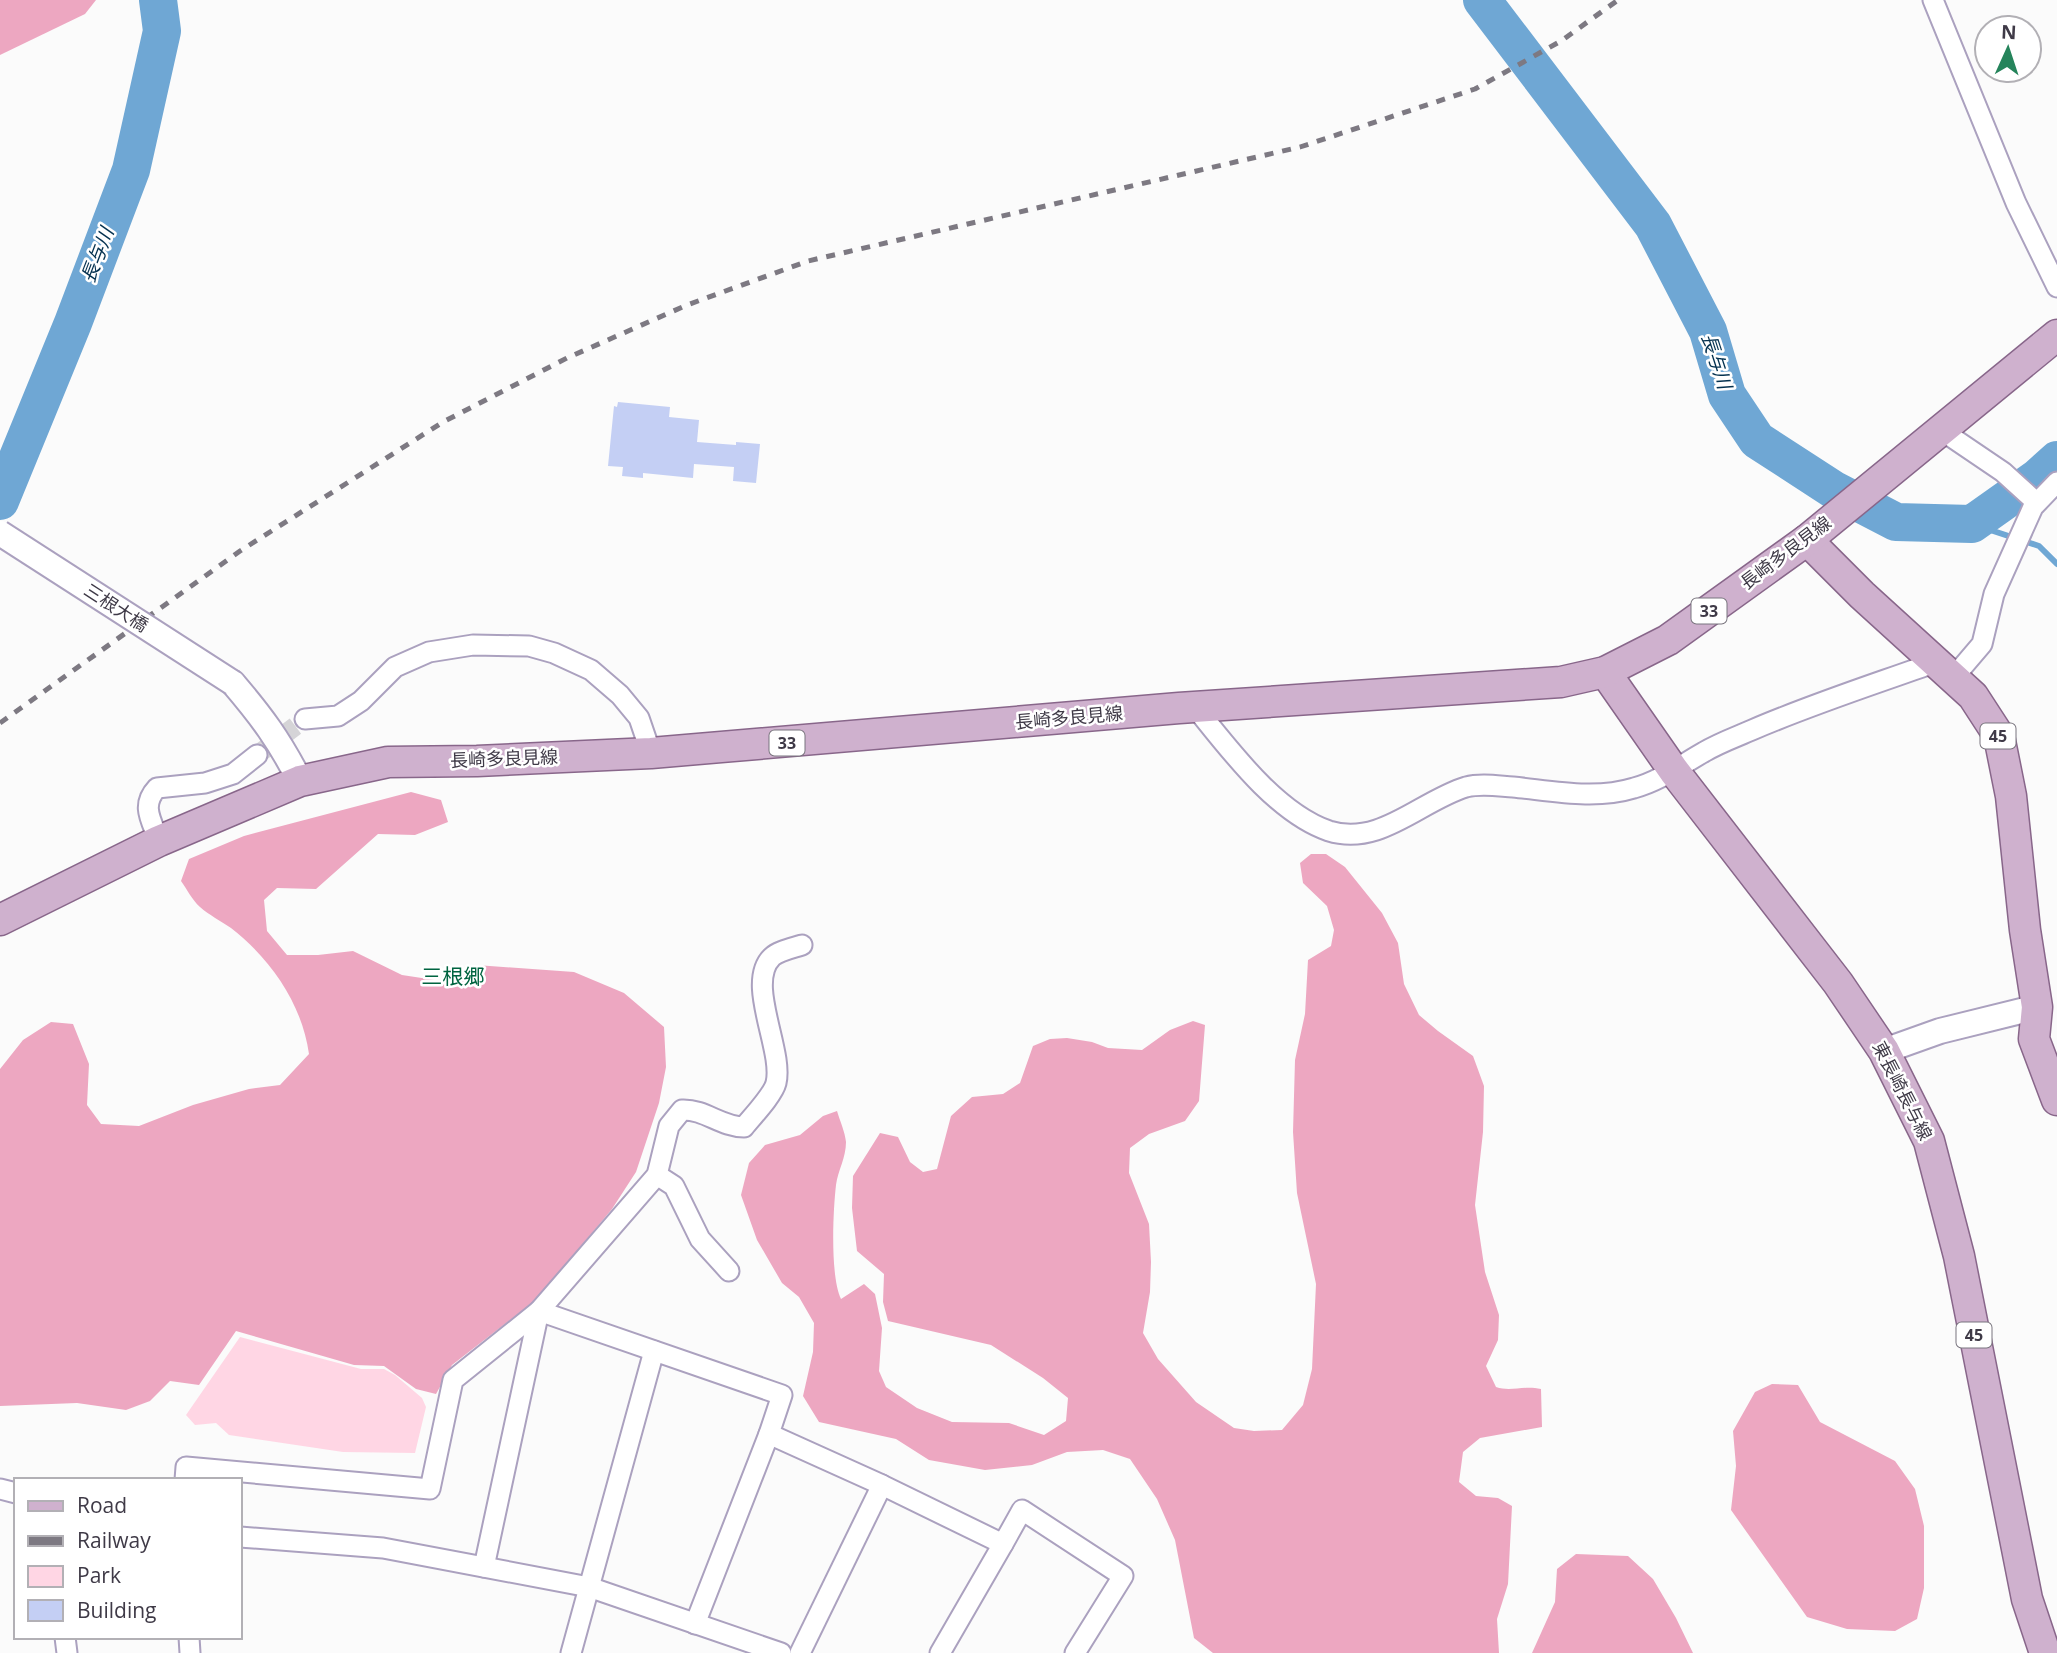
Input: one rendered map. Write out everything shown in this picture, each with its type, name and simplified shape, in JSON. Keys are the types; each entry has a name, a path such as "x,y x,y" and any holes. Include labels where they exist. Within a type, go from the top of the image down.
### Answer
{"main road":[{"name":"長崎多良見線","path":"0,920 159,841 300,781 388,761 477,761 651,753 1195,707 1561,682 1605,673 1668,640 1816,533 2057,335"},
{"name":"45","path":"1816,533 1862,595 1973,696 1998,736 2011,796 2025,930 2047,1009 2034,1039 2057,1101"},
{"name":"東長崎長与線","path":"1605,673 1674,771 1838,983 1884,1051 1929,1141 1959,1256 2027,1599 2046,1630"}],"street":[{"path":"1933,0 2016,203 2057,287"},
{"path":"1941,430 2003,472 2036,502"},
{"path":"1195,707 1239,762 1292,812 1328,830 1352,836 1380,830 1448,794 1469,786 1493,785 1595,795 1634,788 1674,771 1705,751 1755,729 1945,670 1982,644 1994,594 2024,527 2036,502 2057,482"},
{"name":"三根大橋","path":"0,533 233,682 281,744 300,781"},
{"path":"305,719 338,716 361,701 396,667 429,652 473,645 529,646 554,653 591,670 620,695 639,718 651,753"},
{"path":"159,841 147,808 148,798 157,788 205,783 233,774 257,755"},
{"path":"185,1478 186,1467 430,1489 453,1380 539,1311 657,1175 668,1126 682,1110 695,1110 730,1127 744,1127 776,1085 776,1052 763,1006 765,969 773,956 802,945"},
{"path":"1884,1051 1940,1031 2047,1009"},
{"path":"657,1175 674,1186 700,1239 729,1270"},
{"path":"539,1311 782,1395 695,1623"},
{"path":"484,1567 539,1311"},
{"path":"571,1653 654,1351"},
{"path":"768,1434 882,1485 1003,1544"},
{"path":"800,1653 882,1485"},
{"path":"940,1653 1022,1510 1123,1576 1075,1653"},
{"path":"242,1537 383,1548 589,1587 781,1653"}],"green space":[{"path":"240,1337 361,1369 384,1369 395,1375 422,1398 426,1407 415,1453 343,1452 229,1435 216,1423 195,1425 186,1415"}],"shaded area":[{"path":"0,0 96,0 85,14 0,55"},
{"path":"411,792 441,800 448,822 415,835 378,834 316,889 277,888 264,900 267,931 287,955 353,951 402,975 448,982 476,965 574,972 624,993 664,1027 666,1067 659,1103 636,1172 612,1209 536,1300 452,1365 436,1394 416,1389 384,1366 354,1365 236,1331 199,1385 170,1381 150,1401 126,1410 77,1403 0,1406 0,1069 23,1040 51,1022 73,1024 89,1064 87,1105 101,1124 139,1126 193,1105 249,1089 280,1085 309,1054 292,1000 271,968 246,940 200,907 192,898 181,881 189,859 244,836"},
{"path":"1311,854 1326,854 1345,867 1382,913 1398,943 1404,984 1419,1015 1473,1056 1484,1086 1483,1132 1475,1205 1485,1272 1499,1315 1498,1340 1486,1366 1496,1387 1541,1389 1542,1427 1480,1438 1463,1452 1459,1482 1476,1496 1498,1498 1512,1506 1508,1584 1497,1619 1499,1653 1213,1653 1194,1638 1175,1540 1157,1499 1130,1459 1103,1450 1067,1452 1032,1465 985,1470 929,1460 896,1439 819,1422 803,1396 813,1352 814,1323 799,1297 782,1283 757,1240 741,1195 749,1163 765,1145 800,1135 823,1116 837,1111 846,1142 836,1185 833,1243 835,1275 841,1299 864,1284 875,1294 882,1328 879,1371 886,1387 917,1408 952,1422 1009,1423 1044,1435 1066,1421 1068,1398 1043,1378 991,1345 888,1321 883,1302 884,1274 857,1251 852,1208 853,1176 880,1133 898,1137 910,1162 923,1172 937,1169 951,1116 972,1097 1003,1094 1020,1083 1033,1046 1050,1039 1067,1038 1108,1048 1142,1050 1170,1030 1193,1021 1205,1025 1199,1101 1185,1121 1149,1134 1130,1148 1129,1173 1149,1224 1150,1292 1143,1333 1158,1359 1196,1402 1234,1428 1254,1431 1282,1430 1303,1405 1312,1369 1316,1284 1297,1193 1293,1132 1295,1060 1305,1014 1308,960 1331,946 1334,930 1327,906 1303,883 1300,863"},
{"path":"1772,1384 1798,1385 1820,1422 1895,1461 1915,1489 1924,1526 1924,1588 1917,1619 1895,1631 1847,1629 1807,1617 1731,1510 1736,1466 1733,1431 1755,1392"},
{"path":"1576,1554 1628,1556 1653,1579 1693,1653 1532,1653 1555,1602 1557,1569"}],"building":[{"path":"618,402 670,407 669,417 699,420 697,442 760,444 756,483 733,481 734,467 694,464 693,478 643,473 643,478 622,476 623,467 608,466 614,406 617,407"}],"waterway":[{"name":"長与川","path":"0,501 73,323 131,170 162,31 158,0"},
{"name":"長与川","path":"1482,0 1653,225 1708,331 1727,395 1757,440 1834,490 1896,522 1972,524 2037,478 2057,460"},
{"path":"1972,524 2039,546 2057,564"}],"tunnel":[{"path":"257,755 305,719"}],"railway":[{"path":"0,723 240,551 443,422 567,358 687,305 808,261 1300,147 1475,89 1561,41 1618,0"}],"district":[{"name":"三根郷","path":"453,977"}]}
